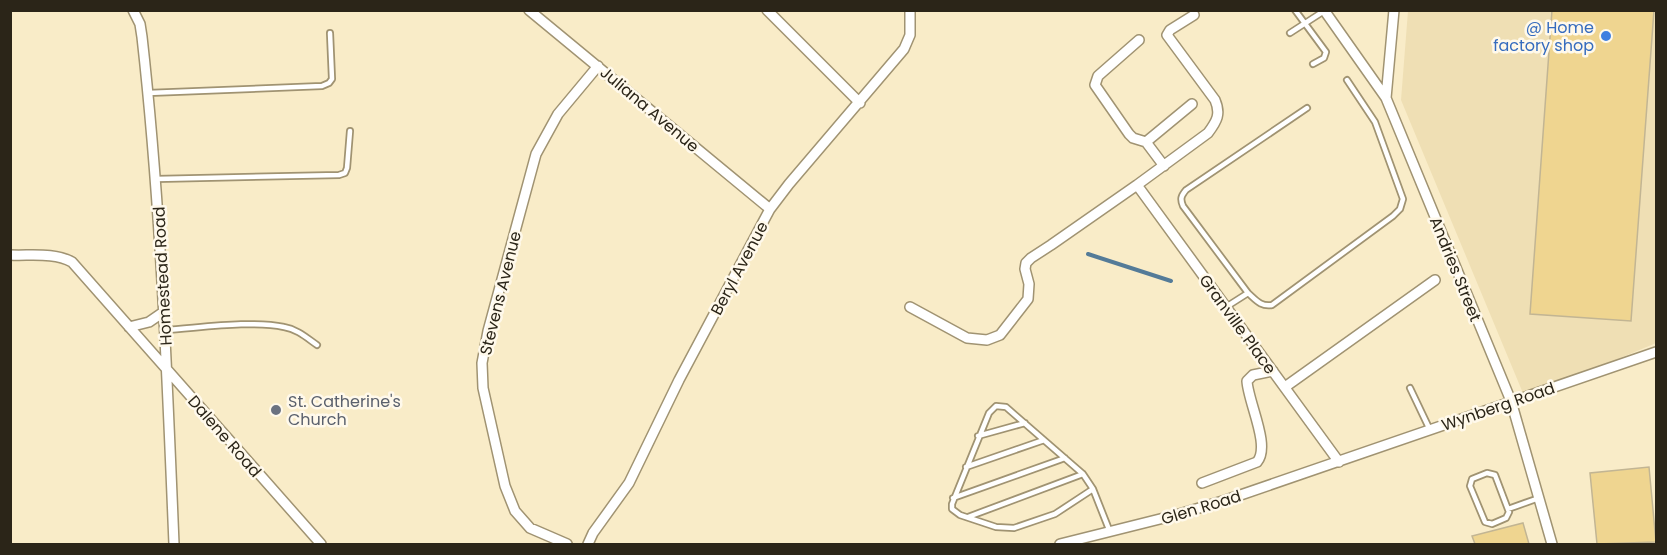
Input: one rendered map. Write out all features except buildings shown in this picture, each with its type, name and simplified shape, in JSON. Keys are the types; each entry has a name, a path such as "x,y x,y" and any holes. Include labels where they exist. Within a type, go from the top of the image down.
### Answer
{"street":[{"name":"Juliana Avenue","path":"529,10 770,209"},
{"path":"766,10 860,103"},
{"name":"Beryl Avenue","path":"588,544 593,533 629,483 679,380 770,209 904,49 910,35 910,10"},
{"path":"1386,98 1394,10"},
{"name":"Homestead Road","path":"134,11 142,37 156,179 165,311 174,544"},
{"name":"Andries Street","path":"1324,11 1386,98 1511,400 1552,544"},
{"path":"910,307 967,338 976,340 995,338 1000,335 1028,299 1029,284 1025,269 1026,263 1031,258 1208,133 1217,122 1218,107 1210,90 1167,35 1170,30 1194,15"},
{"path":"1139,40 1098,76 1095,85 1129,134 1133,138 1146,142 1164,166"},
{"name":"Stevens Avenue","path":"567,544 530,528 515,511 505,486 483,388 483,363 488,331 536,154 558,114 598,66"},
{"path":"1146,142 1192,104"},
{"name":"Granville Place","path":"1137,185 1339,462"},
{"name":"Dalene Road","path":"10,255 45,256 72,262 321,544"},
{"path":"1285,387 1435,280"},
{"path":"129,327 149,322 165,311"},
{"name":"Wynberg Road","path":"1339,462 1511,400 1656,352"},
{"path":"1202,483 1257,462 1261,457 1262,446 1247,381 1253,375 1274,371"},
{"name":"Glen Road","path":"1068,544 1226,500 1339,462"}],"lane":[{"path":"1295,10 1326,52 1324,58 1313,64"},
{"path":"1290,33 1324,11"},
{"path":"148,93 322,86 332,79 330,33"},
{"path":"1307,108 1186,190 1182,195 1183,206 1248,293 1265,306 1272,305 1393,216 1402,205 1402,199 1375,122 1347,80"},
{"path":"156,179 339,175 345,173 347,168 350,131"},
{"path":"1226,307 1248,293"},
{"path":"165,330 235,326 284,327 298,332 317,345"},
{"path":"1410,388 1430,430"},
{"path":"1092,489 1055,514 1014,528 996,527 952,509 953,498 989,414 996,406 1006,407 1083,474 1092,489 1110,532"},
{"path":"978,436 1025,423"},
{"path":"966,466 1044,440"},
{"path":"953,498 1065,458"},
{"path":"1487,473 1495,475 1508,509 1506,518 1492,524 1485,522 1470,486 1472,479 1487,473"},
{"path":"968,517 1083,474"},
{"path":"1508,509 1539,498"}],"shaded area":[{"path":"1408,11 1656,11 1656,343 1525,398 1401,100"}],"waterway":[{"path":"1088,254 1171,281"}],"place":[{"name":"@ Home factory shop","path":"1606,36"},
{"name":"St. Catherine's Church","path":"276,410"}]}
